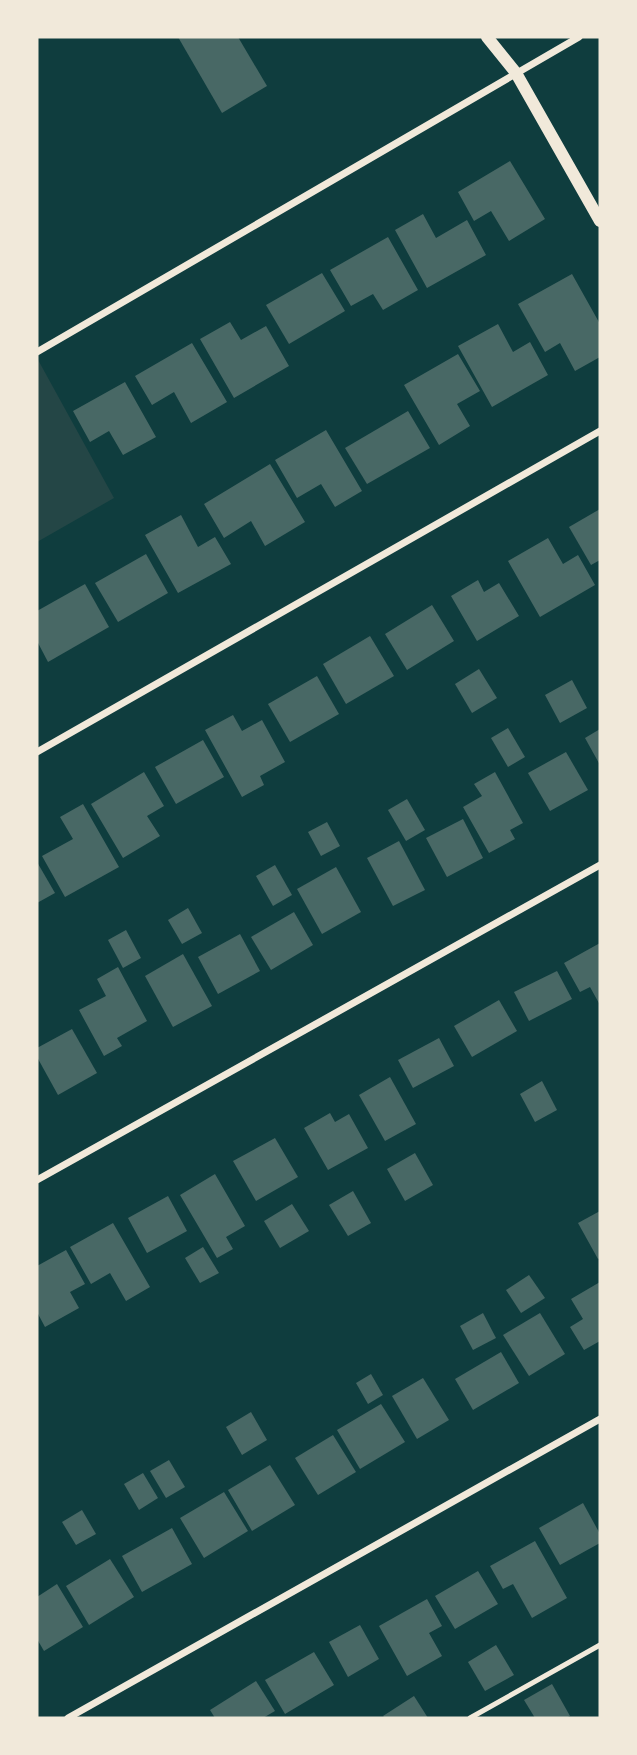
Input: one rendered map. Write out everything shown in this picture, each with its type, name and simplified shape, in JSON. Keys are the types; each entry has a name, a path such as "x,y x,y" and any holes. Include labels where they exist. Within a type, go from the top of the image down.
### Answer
{"street":[{"path":"487,37 516,73 600,221"},
{"path":"37,352 579,37"},
{"path":"37,752 600,431"},
{"path":"37,1180 600,865"},
{"path":"68,1718 600,1419"}],"lane":[{"path":"470,1718 600,1645"}],"shaded area":[{"path":"37,358 114,498 37,542"}],"building":[{"path":"178,37 238,37 267,86 222,113"},
{"path":"510,161 545,219 509,241 491,211 474,221 458,192"},
{"path":"423,214 436,238 467,220 486,255 427,288 395,230"},
{"path":"388,237 418,290 383,310 373,294 351,306 330,270"},
{"path":"322,273 345,311 289,344 266,305"},
{"path":"572,274 600,324 600,357 575,371 560,343 545,352 518,304"},
{"path":"230,322 241,340 266,326 289,366 234,398 200,339"},
{"path":"498,324 513,352 530,342 548,375 492,407 458,346"},
{"path":"192,343 227,402 191,423 174,392 152,405 135,376"},
{"path":"458,354 480,391 457,404 470,426 439,445 404,385"},
{"path":"125,382 156,437 123,455 109,431 90,442 73,411"},
{"path":"408,411 430,448 367,484 345,448"},
{"path":"326,430 362,491 335,507 321,484 297,498 275,460"},
{"path":"270,464 305,522 265,546 251,521 224,538 204,504"},
{"path":"600,509 600,560 591,565 569,527"},
{"path":"181,515 198,547 215,537 231,564 178,593 145,535"},
{"path":"548,538 563,564 578,555 595,585 540,617 508,561"},
{"path":"146,554 168,593 118,622 95,583"},
{"path":"478,580 484,592 499,583 519,616 477,641 451,596"},
{"path":"85,584 109,627 48,662 37,641 37,611"},
{"path":"432,605 454,641 407,670 385,634"},
{"path":"370,636 394,676 346,704 323,664"},
{"path":"479,669 497,698 472,713 455,684"},
{"path":"317,676 339,714 290,742 268,704"},
{"path":"572,680 587,708 560,723 545,695"},
{"path":"233,715 242,731 262,720 285,762 260,776 264,785 242,797 205,730"},
{"path":"508,728 525,757 508,767 491,738"},
{"path":"600,729 600,765 585,738"},
{"path":"203,740 224,777 176,804 155,767"},
{"path":"566,752 588,790 550,811 528,773"},
{"path":"144,772 164,806 147,816 160,836 123,858 91,804"},
{"path":"495,772 523,823 510,830 515,839 489,853 463,807 482,796 474,784"},
{"path":"407,799 425,830 406,841 388,810"},
{"path":"83,804 119,867 65,897 42,856 73,839 60,817"},
{"path":"463,819 483,858 447,877 426,838"},
{"path":"327,822 340,846 321,856 308,832"},
{"path":"399,841 425,890 393,906 367,858"},
{"path":"37,862 55,893 37,903"},
{"path":"275,865 292,895 273,906 256,876"},
{"path":"336,867 361,912 322,934 297,889"},
{"path":"188,908 202,933 182,944 168,920"},
{"path":"294,912 313,945 271,970 251,937"},
{"path":"126,930 141,958 123,968 108,940"},
{"path":"240,934 260,971 218,994 198,957"},
{"path":"600,943 600,1005 590,987 580,992 564,963"},
{"path":"183,954 212,1006 173,1027 145,976"},
{"path":"118,967 147,1021 117,1038 122,1046 104,1056 79,1010 106,996 97,979"},
{"path":"557,971 572,999 529,1021 514,992"},
{"path":"499,1000 517,1031 472,1057 454,1026"},
{"path":"72,1029 97,1073 58,1095 37,1057 37,1048"},
{"path":"439,1038 454,1066 413,1088 398,1060"},
{"path":"390,1077 416,1124 385,1141 359,1095"},
{"path":"542,1081 557,1110 535,1122 520,1094"},
{"path":"330,1113 335,1122 349,1114 368,1148 328,1170 304,1128"},
{"path":"275,1138 298,1177 256,1201 233,1161"},
{"path":"415,1153 433,1185 405,1201 387,1169"},
{"path":"215,1174 245,1226 226,1237 233,1249 217,1258 180,1195"},
{"path":"353,1191 371,1223 348,1236 329,1205"},
{"path":"168,1196 187,1231 147,1253 128,1218"},
{"path":"292,1204 309,1231 280,1248 264,1221"},
{"path":"600,1211 600,1258 598,1259 578,1223"},
{"path":"113,1223 150,1287 126,1301 110,1273 91,1284 70,1247"},
{"path":"203,1247 219,1273 200,1283 185,1258"},
{"path":"66,1250 85,1284 70,1292 79,1308 45,1327 37,1312 37,1266"},
{"path":"529,1275 545,1298 521,1313 506,1290"},
{"path":"600,1282 600,1341 584,1350 570,1327 583,1319 571,1299"},
{"path":"483,1313 496,1338 473,1350 460,1326"},
{"path":"540,1313 565,1354 529,1376 503,1335"},
{"path":"501,1352 519,1383 473,1410 455,1379"},
{"path":"371,1374 383,1395 368,1404 356,1383"},
{"path":"423,1378 449,1420 417,1439 392,1396"},
{"path":"381,1404 405,1442 360,1469 337,1430"},
{"path":"251,1412 267,1440 242,1455 226,1427"},
{"path":"333,1435 356,1472 318,1495 295,1458"},
{"path":"169,1460 185,1487 166,1498 150,1471"},
{"path":"270,1465 295,1505 252,1531 228,1490"},
{"path":"143,1473 158,1498 139,1510 124,1484"},
{"path":"224,1492 248,1531 204,1558 180,1518"},
{"path":"583,1503 600,1534 600,1543 560,1565 539,1528"},
{"path":"82,1510 96,1534 76,1545 62,1522"},
{"path":"172,1528 192,1564 142,1592 122,1556"},
{"path":"535,1541 567,1598 532,1618 513,1584 503,1589 490,1566"},
{"path":"110,1559 134,1597 89,1625 66,1586"},
{"path":"478,1571 498,1604 455,1629 435,1596"},
{"path":"57,1584 83,1627 44,1651 37,1639 37,1597"},
{"path":"427,1599 442,1626 429,1633 442,1656 407,1676 379,1626"},
{"path":"360,1625 379,1659 348,1677 329,1642"},
{"path":"496,1645 514,1675 485,1691 468,1662"},
{"path":"314,1652 334,1685 285,1714 265,1680"},
{"path":"256,1681 275,1711 263,1718 215,1718 210,1710"},
{"path":"552,1684 570,1716 535,1718 524,1700"},
{"path":"414,1696 428,1718 383,1716"}]}
